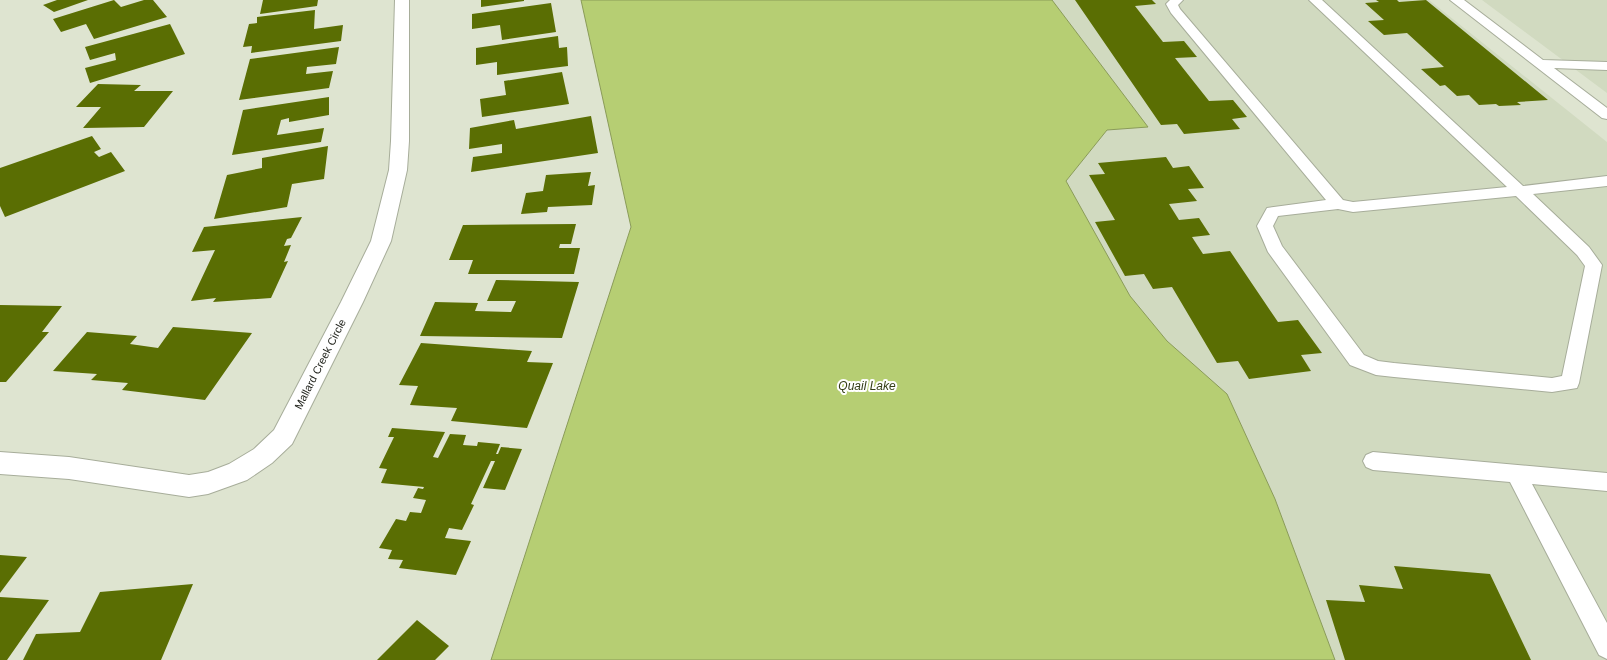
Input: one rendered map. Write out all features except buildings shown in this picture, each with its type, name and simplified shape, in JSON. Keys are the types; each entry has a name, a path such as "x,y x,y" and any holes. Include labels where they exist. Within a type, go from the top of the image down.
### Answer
{"street":[{"name":"Mallard Creek Circle","path":"0,463 69,468 189,486 208,484 238,472 263,456 283,437 352,302 381,241 398,170 400,141 402,0"}],"lane":[{"path":"1178,0 1172,4 1175,10 1338,204"},
{"path":"1315,0 1520,191 1583,251 1594,265 1570,382 1552,385 1394,370 1376,368 1357,360 1274,248 1265,226 1273,212 1338,204 1353,207 1520,191 1607,181"},
{"path":"1456,0 1607,115"},
{"path":"1541,64 1604,69"},
{"path":"1374,462 1607,482"},
{"path":"1516,474 1607,647"}],"shaded area":[{"path":"1052,0 1429,0 1607,142 1607,660 1335,660 1275,499 1227,394 1167,341 1130,296 1066,181 1107,130 1148,127"},
{"path":"1482,0 1607,0 1607,93"}],"water":[{"name":"Quail Lake","path":"581,0 1052,0 1148,127 1107,130 1066,181 1130,296 1167,341 1227,394 1275,499 1335,660 491,660 631,227"}]}
